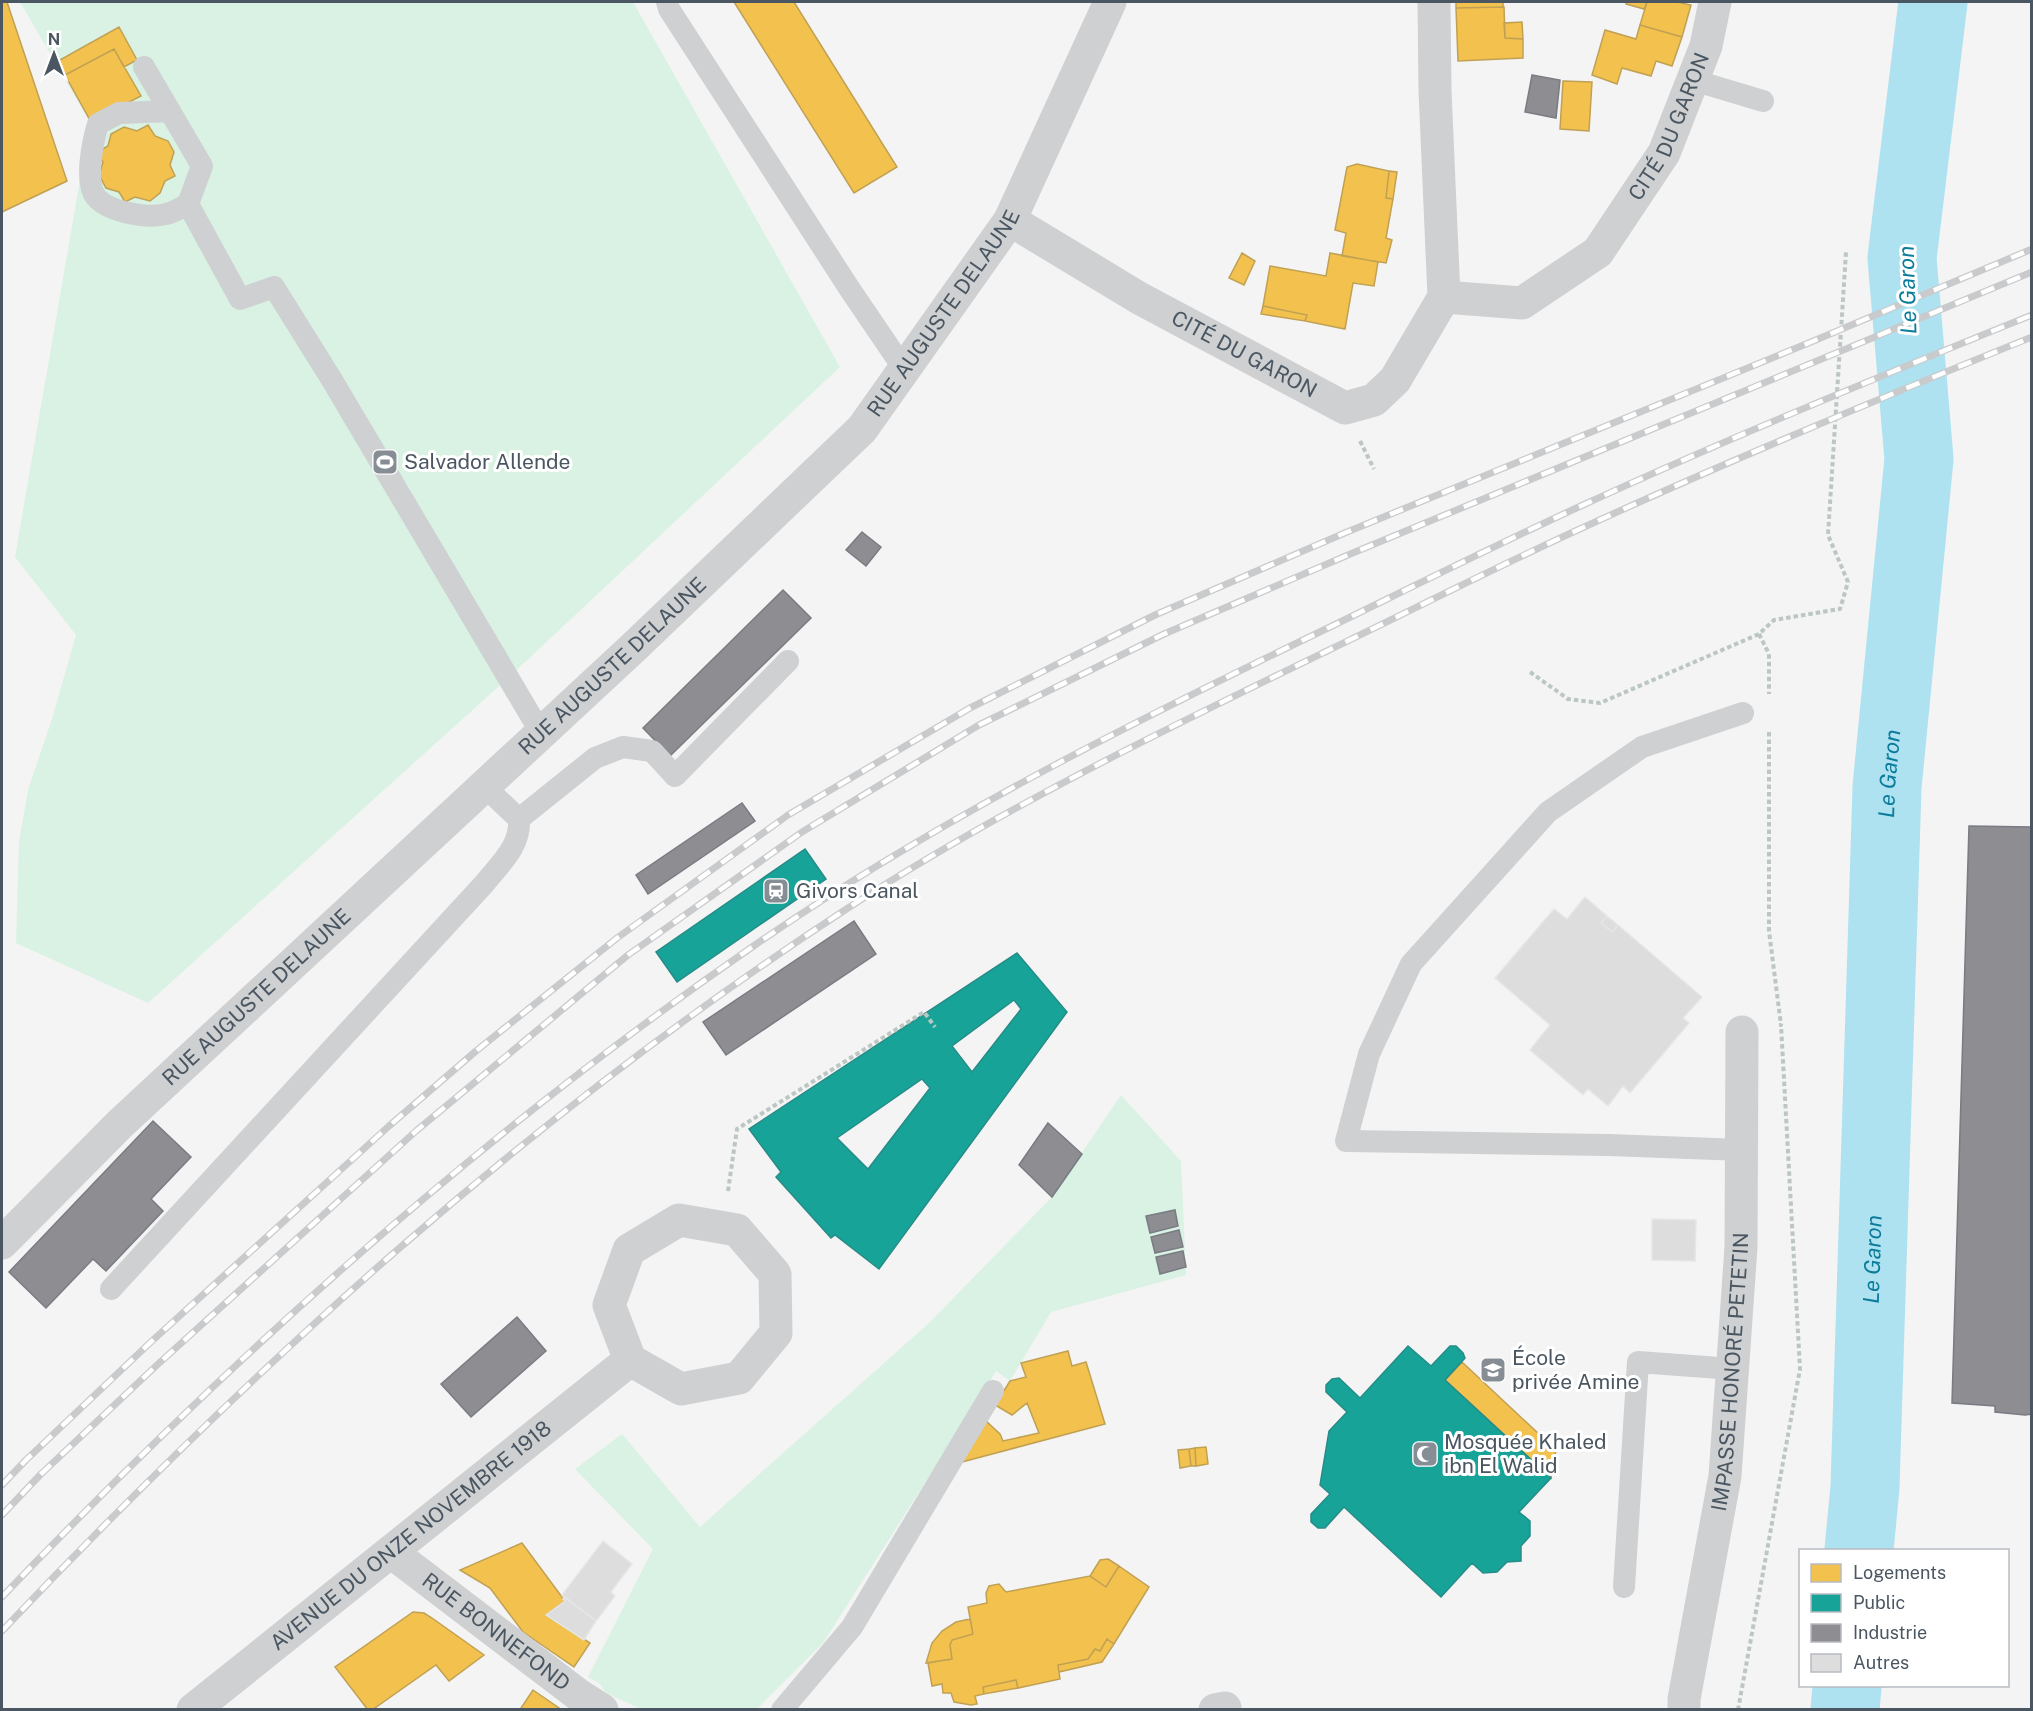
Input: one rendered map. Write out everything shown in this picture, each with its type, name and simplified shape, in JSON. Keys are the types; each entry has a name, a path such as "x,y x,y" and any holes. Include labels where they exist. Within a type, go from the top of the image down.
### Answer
{"street":[{"name":"RUE AUGUSTE DELAUNE","path":"2,1243 120,1124 485,787 862,429 1010,220 1110,2"},
{"path":"1434,2 1435,91 1444,297"},
{"name":"CITÉ DU GARON","path":"1010,220 1139,298 1345,408 1374,399 1395,380 1444,297 1522,303 1598,252 1664,153 1706,46 1715,2"},
{"name":"IMPASSE HONORÉ PETETIN","path":"1684,1710 1684,1699 1725,1476 1741,1247 1742,1032"},
{"path":"679,1220 737,1230 775,1274 776,1333 739,1378 681,1389 630,1360 609,1305 629,1250 679,1220"},
{"name":"AVENUE DU ONZE NOVEMBRE 1918","path":"193,1710 630,1360"},
{"name":"RUE BONNEFOND","path":"391,1552 580,1696 602,1710"}],"lane":[{"path":"667,2 669,9 746,129 904,369"},
{"path":"144,67 170,111 201,166 188,204 166,215 139,215 114,210 95,197 91,183 92,145 98,124 119,113 170,111"},
{"path":"1692,80 1763,101"},
{"path":"188,204 240,299 274,286 541,733"},
{"path":"519,819 595,758 623,747 652,751 675,776 788,661"},
{"path":"1742,1150 1609,1145 1346,1141 1370,1054 1411,964 1548,812 1642,747 1743,713"},
{"path":"111,1289 484,884 513,848 520,831 519,819 485,787"},
{"path":"1624,1587 1638,1362 1733,1369"},
{"path":"783,1710 852,1627 993,1390"}],"path":[{"path":"1530,672 1568,699 1600,703 1759,634 1774,620 1840,609 1848,582 1828,535 1846,252"},
{"path":"1759,634 1769,654 1769,700"},
{"path":"1738,1710 1800,1369 1781,1025 1769,931 1769,723"},
{"path":"722,1227 737,1129 924,1012 935,1027"},
{"path":"1742,1032 1781,1025"}],"green space":[{"name":"Salvador Allende","path":"20,2 633,2 840,367 508,678 148,1003 16,943 19,842 28,790 52,719 76,635 15,557 90,122"},
{"path":"1121,1095 1181,1161 1186,1275 1051,1312 1010,1381 996,1371 823,1643 757,1709 641,1709 606,1693 599,1683 588,1677 653,1549 575,1469 622,1434 700,1527 929,1323 1052,1197"}],"building: Logements":[{"path":"2,2 7,2 67,181 2,212"},
{"path":"734,2 794,2 897,167 854,193"},
{"path":"1456,2 1503,2 1503,7 1456,8"},
{"path":"1627,2 1647,2 1644,9 1626,4"},
{"path":"1647,2 1677,2 1691,5 1682,37 1640,25"},
{"path":"1504,7 1505,38 1523,39 1523,58 1458,61 1456,8"},
{"path":"1522,22 1523,39 1505,38 1504,23"},
{"path":"1640,25 1682,37 1672,66 1656,61 1651,76 1622,68 1617,84 1592,75 1605,30 1636,39"},
{"path":"119,27 137,60 124,67 114,49 65,75 58,61"},
{"path":"114,49 141,96 91,122 65,75"},
{"path":"1563,81 1592,82 1589,131 1560,129"},
{"path":"148,125 155,136 168,141 174,152 170,165 175,176 165,181 160,193 150,201 135,197 125,202 119,192 106,188 99,175 103,162 97,152 108,146 111,134 124,127 137,131"},
{"path":"1357,164 1389,171 1386,198 1393,199 1386,238 1392,240 1386,263 1342,256 1346,233 1335,230 1347,167"},
{"path":"1389,171 1397,172 1393,199 1386,198"},
{"path":"1242,253 1255,261 1244,285 1229,278"},
{"path":"1330,253 1378,262 1374,286 1353,283 1345,329 1305,321 1307,315 1263,306 1270,266 1326,276"},
{"path":"1263,306 1307,315 1305,321 1261,314"},
{"path":"1068,1351 1072,1366 1086,1362 1105,1424 962,1462 986,1421 1000,1434 1003,1441 1039,1433 1027,1403 1012,1415 995,1405 1010,1381 1026,1377 1021,1363"},
{"path":"1462,1362 1556,1450 1551,1478 1445,1380"},
{"path":"1206,1447 1208,1464 1196,1466 1195,1448"},
{"path":"1195,1448 1196,1466 1191,1466 1189,1449"},
{"path":"1189,1449 1191,1466 1180,1468 1178,1450"},
{"path":"522,1543 565,1601 546,1615 590,1643 574,1667 523,1632 490,1588 460,1570"},
{"path":"1108,1559 1119,1566 1106,1587 1090,1576 1100,1560"},
{"path":"1119,1566 1149,1587 1114,1644 1107,1639 1100,1651 1095,1649 1088,1659 1058,1665 1060,1679 1018,1688 1016,1680 983,1687 984,1694 975,1696 977,1704 971,1705 954,1702 951,1693 943,1693 942,1684 932,1686 928,1663 952,1659 950,1645 952,1640 973,1634 968,1607 987,1603 986,1593 989,1586 999,1584 1006,1592 1090,1576 1106,1587"},
{"path":"413,1612 424,1613 484,1655 449,1681 436,1665 372,1710 368,1710 335,1667"},
{"path":"970,1619 973,1634 952,1640 950,1645 952,1659 926,1663 932,1643 942,1631 956,1622"},
{"path":"1107,1639 1114,1644 1102,1662 1059,1672 1058,1665 1088,1659 1095,1649 1100,1651"},
{"path":"1016,1680 1018,1688 984,1694 983,1687"},
{"path":"533,1690 562,1710 522,1710 521,1708"}],"building: Public":[{"path":"805,849 826,879 677,982 656,952"},
{"path":"1017,953 1067,1012 879,1269 835,1235 831,1238 776,1177 781,1172 749,1129","holes":["1014,1000 1021,1009 972,1072 952,1046","922,1079 930,1088 868,1169 837,1138"]},
{"name":"Mosquée Khaled ibn El Walid","path":"1408,1346 1431,1366 1450,1346 1456,1346 1465,1358 1445,1380 1551,1478 1519,1512 1530,1521 1530,1536 1521,1546 1521,1561 1507,1562 1497,1572 1483,1573 1472,1563 1441,1597 1344,1507 1325,1528 1318,1528 1311,1522 1311,1514 1330,1494 1320,1485 1329,1431 1347,1412 1326,1392 1326,1385 1332,1379 1339,1378 1360,1398"}],"building: Industrie":[{"path":"1532,75 1560,80 1556,118 1525,112"},
{"path":"862,532 881,547 866,566 846,550"},
{"path":"783,590 811,618 670,756 643,728"},
{"path":"742,803 755,821 648,894 636,875"},
{"path":"1969,826 2032,827 2032,1414 2025,1415 1995,1412 1995,1406 1952,1403"},
{"path":"854,921 876,954 726,1055 703,1022"},
{"path":"153,1121 191,1157 151,1199 163,1211 106,1271 93,1259 46,1308 9,1272"},
{"path":"1048,1123 1082,1154 1052,1197 1019,1165"},
{"path":"1175,1210 1178,1226 1150,1233 1146,1216"},
{"path":"1179,1230 1183,1247 1155,1253 1151,1237"},
{"path":"1183,1251 1186,1267 1160,1274 1156,1257"},
{"path":"517,1317 546,1351 471,1417 441,1384"}],"building: Autres":[{"path":"1585,897 1607,916 1601,923 1612,932 1618,925 1702,997 1683,1018 1689,1023 1630,1093 1623,1086 1608,1106 1588,1089 1583,1095 1530,1050 1550,1025 1495,978 1554,909 1567,919"},
{"path":"1607,916 1618,925 1612,932 1601,923"},
{"path":"1652,1219 1696,1220 1695,1261 1652,1260"},
{"path":"603,1541 632,1564 611,1592 615,1596 596,1621 562,1595"},
{"path":"565,1597 596,1621 584,1640 546,1615 565,1601 563,1599"}],"waterway":[{"name":"Le Garon","path":"1859,1549 1865,1487 1887,787 1919,459 1902,258 1933,2"},
{"name":"Le Garon","path":"1845,1710 1847,1687"}],"railway":[{"path":"2,1485 153,1340 389,1126 476,1051 617,938 788,815 970,708 1155,615 1347,532 2032,249"},
{"path":"2,1515 41,1474 157,1365 416,1131 628,955 802,832 979,725 1164,634 1355,552 2032,272"},
{"path":"2,1597 178,1420 269,1335 457,1171 653,1017 824,899 965,814 1109,736 1488,550 1694,455 2032,315"},
{"path":"2,1631 197,1433 402,1246 508,1156 618,1070 730,988 903,873 1082,772 1560,538 1866,405 2032,337"}],"place":[{"name":"Salvador Allende","path":"385,462"},
{"name":"Givors Canal","path":"776,891"},
{"name":"École privée Amine","path":"1493,1370"},
{"name":"Mosquée Khaled ibn El Walid","path":"1425,1454"}]}
